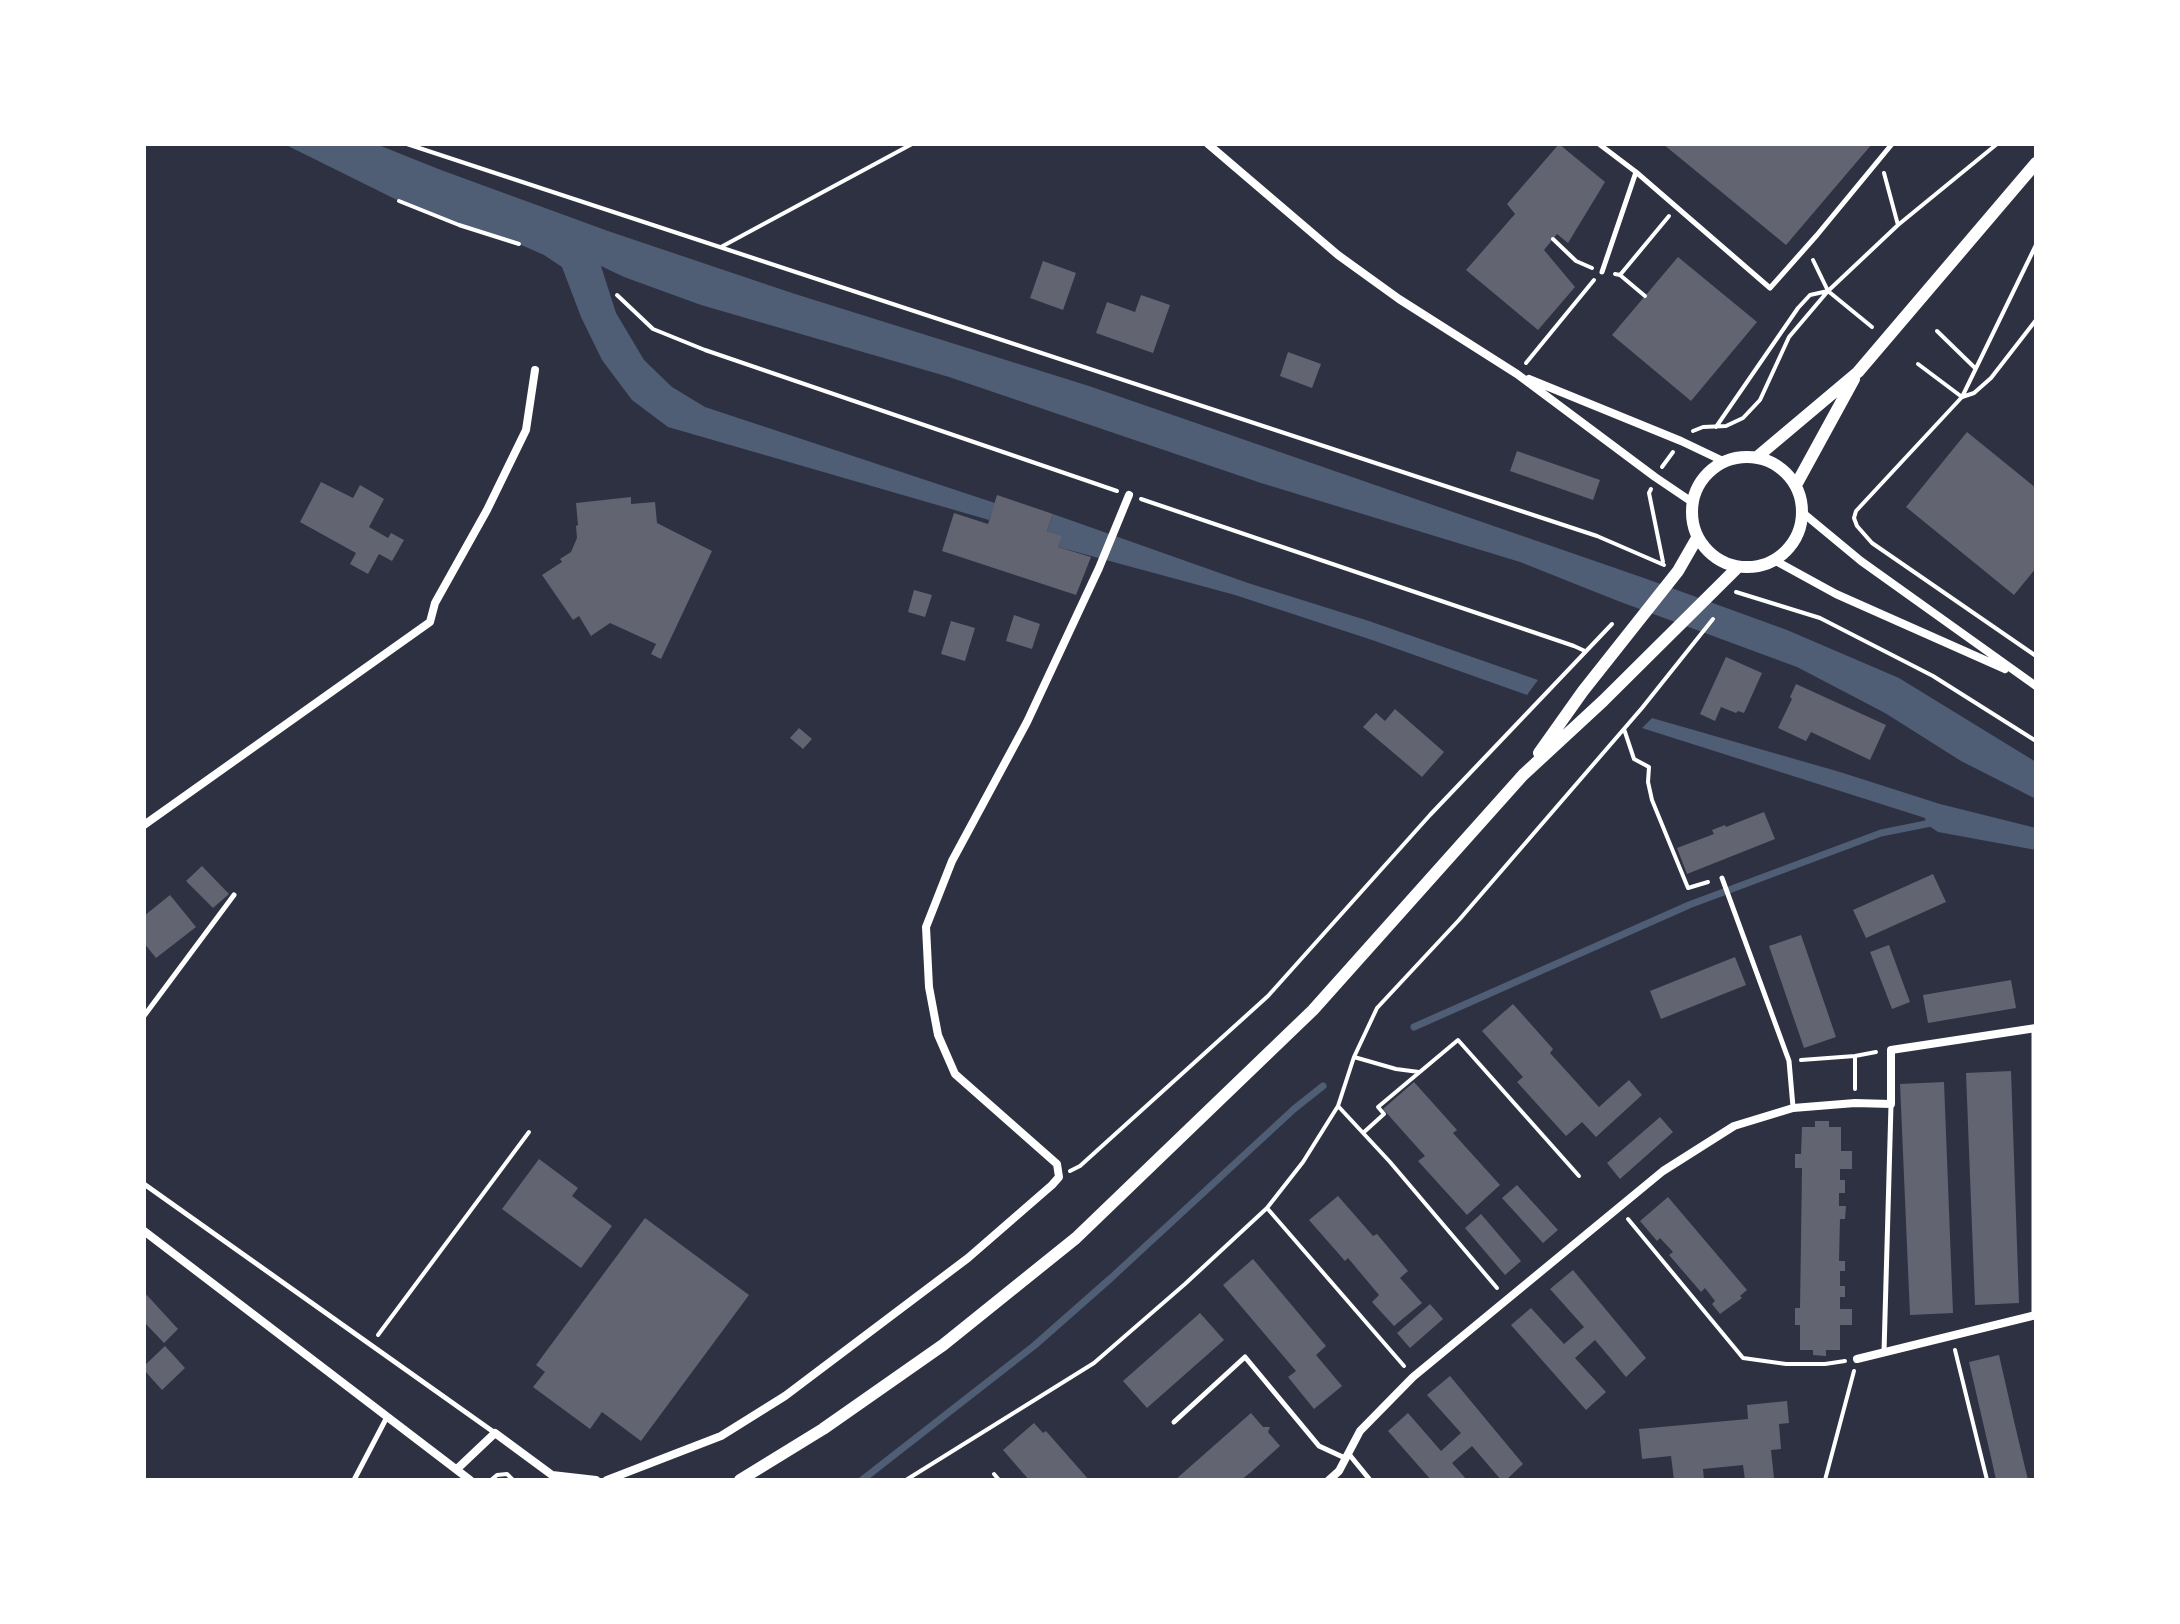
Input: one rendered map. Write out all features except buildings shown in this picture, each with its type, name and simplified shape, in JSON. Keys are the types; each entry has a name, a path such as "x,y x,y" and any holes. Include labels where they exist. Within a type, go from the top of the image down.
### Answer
{"street":[{"path":"1208,144 1338,255 1399,299 1517,374 1692,502"},
{"path":"1757,457 1858,372 2036,163"},
{"path":"144,825 430,622 435,603 487,510 526,430 535,370"},
{"path":"1796,485 1858,372"},
{"path":"1517,374 1723,461"},
{"path":"1740,456 1757,457 1780,467 1796,485 1803,513 1799,532 1789,548 1774,560 1754,567 1738,567 1714,557 1697,538 1691,515 1692,502 1698,485 1709,471 1723,461 1740,456"},
{"path":"607,1480 721,1436 785,1396 968,1258 1059,1177 1057,1164 955,1074 935,1023 929,987 926,927 952,861 1027,722 1099,568 1129,495"},
{"path":"1803,513 1861,561 2036,686"},
{"path":"1523,775 1583,691 1678,571 1697,538"},
{"path":"1774,560 1836,594 2020,676"},
{"path":"740,1480 823,1429 943,1345 1076,1238 1313,1010 1523,775 1603,701 1738,567"},
{"path":"1329,1480 1339,1471 1360,1431 1413,1377 1663,1171 1734,1126 1793,1108 1855,1103 1891,1104 1891,1050 2035,1028"},
{"path":"144,1231 470,1480"},
{"path":"1857,1359 2035,1315"},
{"path":"457,1469 495,1433 552,1475 596,1480"}],"lane":[{"path":"1599,144 1636,172 1770,288 1892,144"},
{"path":"1602,272 1636,172"},
{"path":"1723,880 1789,1061 1793,1108"},
{"path":"144,1016 234,895"},
{"path":"2035,1028 2035,1315"},
{"path":"1884,1352 1891,1104"},
{"path":"144,1184 495,1433"},
{"path":"1174,1422 1245,1357 1319,1446 1346,1456 1370,1480"},
{"path":"354,1480 387,1417"}],"path":[{"path":"407,144 1597,536 1664,565"},
{"path":"721,247 912,144"},
{"path":"1828,291 1810,295 1798,308 1716,427 1736,423 1760,400 1789,337 1828,291 1898,225 1997,144"},
{"path":"1881,158 1898,225"},
{"path":"399,201 519,244"},
{"path":"1620,275 1677,207"},
{"path":"1553,239 1576,261 1602,272 1620,275 1645,296"},
{"path":"2036,245 1962,397 1856,511 1854,518 1872,543 2036,656"},
{"path":"1806,248 1828,291 1872,327"},
{"path":"1517,374 1602,272"},
{"path":"617,295 653,329 705,350 1585,651"},
{"path":"1962,397 1974,393 1991,378 2036,320"},
{"path":"1937,331 1975,368"},
{"path":"1918,364 1962,397"},
{"path":"1735,592 1820,618 1933,676 2036,741"},
{"path":"1059,1177 1080,1166 1268,996 1430,815 1621,615"},
{"path":"906,1480 1094,1363 1267,1208 1303,1162 1338,1106 1354,1057 1377,1008 1459,920 1697,638"},
{"path":"1624,728 1634,759 1649,767 1652,800 1688,888 1723,880"},
{"path":"1363,1133 1384,1114 1378,1107 1458,1040 1579,1176"},
{"path":"1789,1061 1891,1050"},
{"path":"1855,1056 1855,1103"},
{"path":"1354,1057 1419,1072"},
{"path":"1338,1106 1507,1299"},
{"path":"371,1345 529,1132"},
{"path":"1267,1208 1413,1377"},
{"path":"1619,1208 1743,1358 1786,1364 1825,1364 1857,1359 1825,1480"},
{"path":"1951,1335 1987,1480"},
{"path":"491,1480 497,1475 507,1474 513,1480"},
{"path":"994,1474 999,1480"}],"water":[{"path":"284,144 376,144 608,231 792,293 1089,386 1787,630 1899,678 2036,762 2036,799 1961,761 1885,713 1797,667 1520,562 1261,483 949,377 701,305 601,266 616,313 644,360 672,387 705,407 995,503 989,520 668,427 632,400 602,360 562,267 519,244 399,201"},
{"path":"1053,514 1538,680 1527,695 1235,595 1058,547 1061,536 1047,531"},
{"path":"1652,718 1940,804 2036,828 2036,850 1938,832 1926,824 1925,818 1642,728"}],"waterway":[{"path":"1414,1027 1689,905 1881,833 1936,822"},
{"path":"862,1480 1035,1345 1323,1086"}]}
